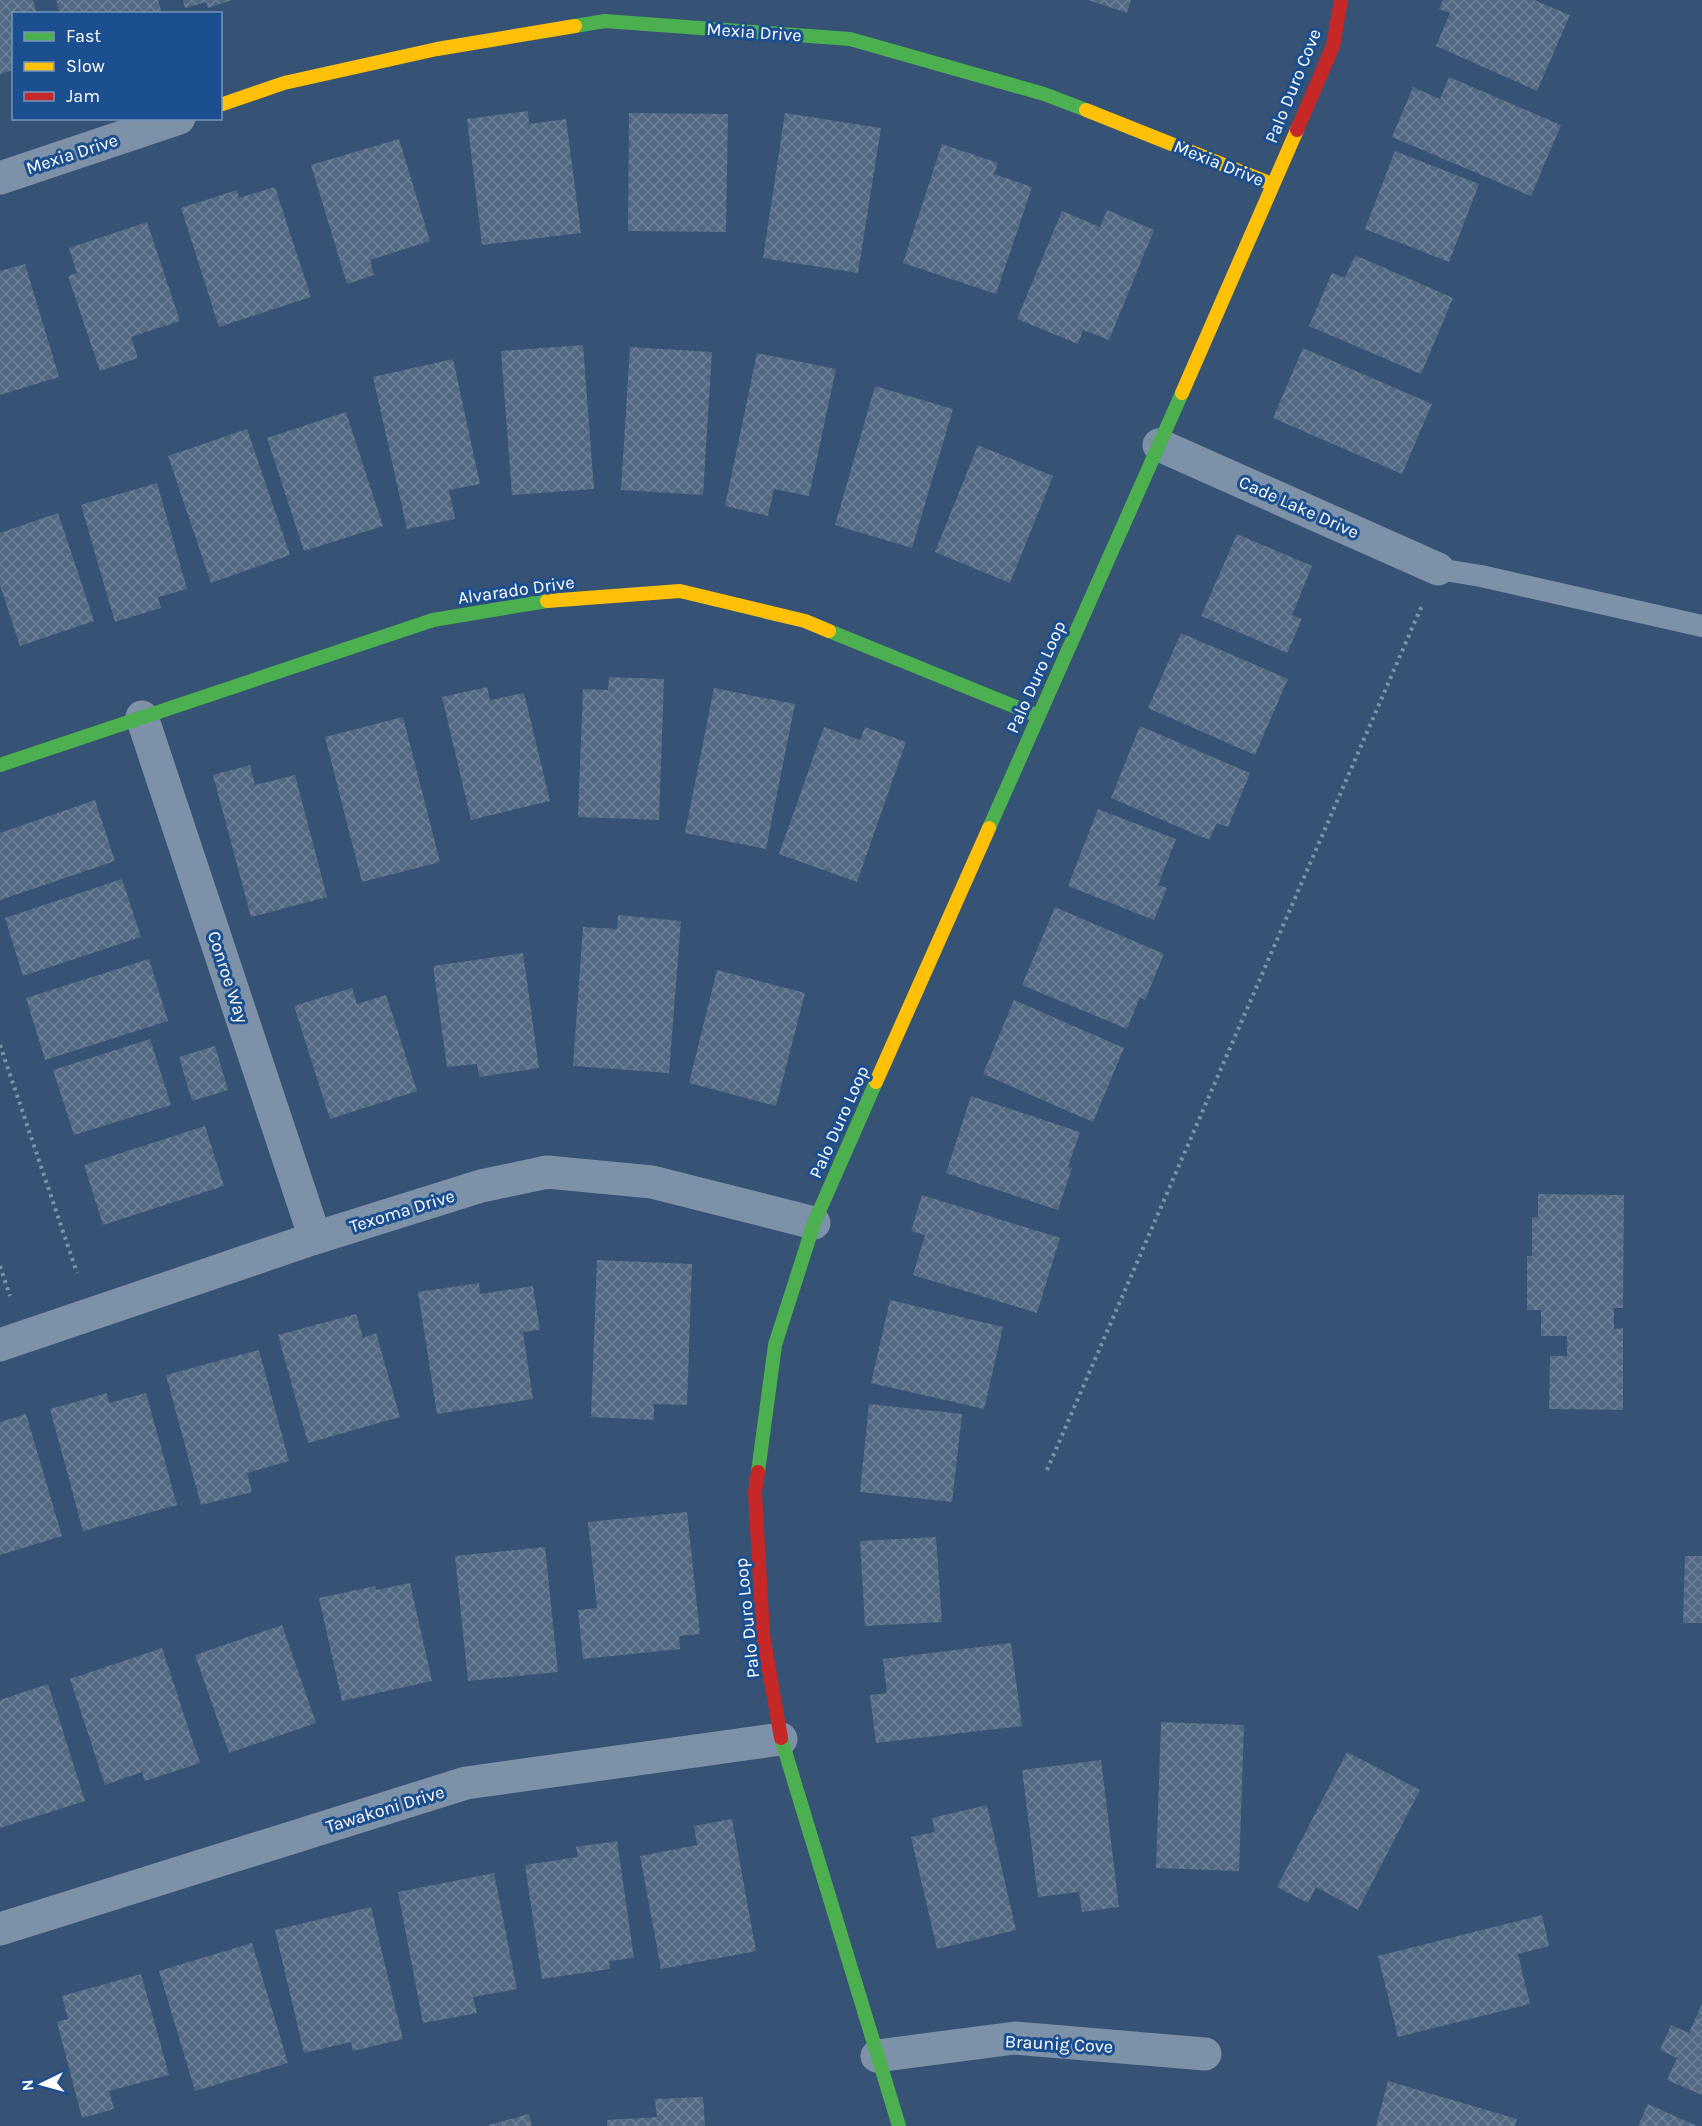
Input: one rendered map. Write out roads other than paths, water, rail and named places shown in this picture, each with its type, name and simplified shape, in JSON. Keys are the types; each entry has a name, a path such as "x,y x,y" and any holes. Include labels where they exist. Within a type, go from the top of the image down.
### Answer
{"street":[{"name":"Palo Duro Cove","path":"1272,184 1333,46 1341,0"},
{"name":"Mexia Drive","path":"222,104 284,83 605,10 850,39 1044,94 1272,184"},
{"name":"Mexia Drive","path":"0,178 173,120"},
{"name":"Palo Duro Loop","path":"898,2126 781,1739 763,1635 755,1492 775,1345 814,1223 1159,445 1272,184"},
{"name":"Cade Lake Drive","path":"1159,445 1438,569"},
{"name":"Alvarado Drive","path":"0,765 433,620 548,601 680,591 805,621 1038,716"},
{"name":"Conroe Way","path":"142,717 315,1238"},
{"name":"Texoma Drive","path":"0,1344 315,1238 481,1186 547,1172 652,1182 814,1223"},
{"name":"Tawakoni Drive","path":"0,1929 466,1783 781,1739"},
{"name":"Braunig Cove","path":"877,2056 1015,2038 1205,2054"}],"lane":[{"path":"1438,569 1481,576 1702,626"}]}
